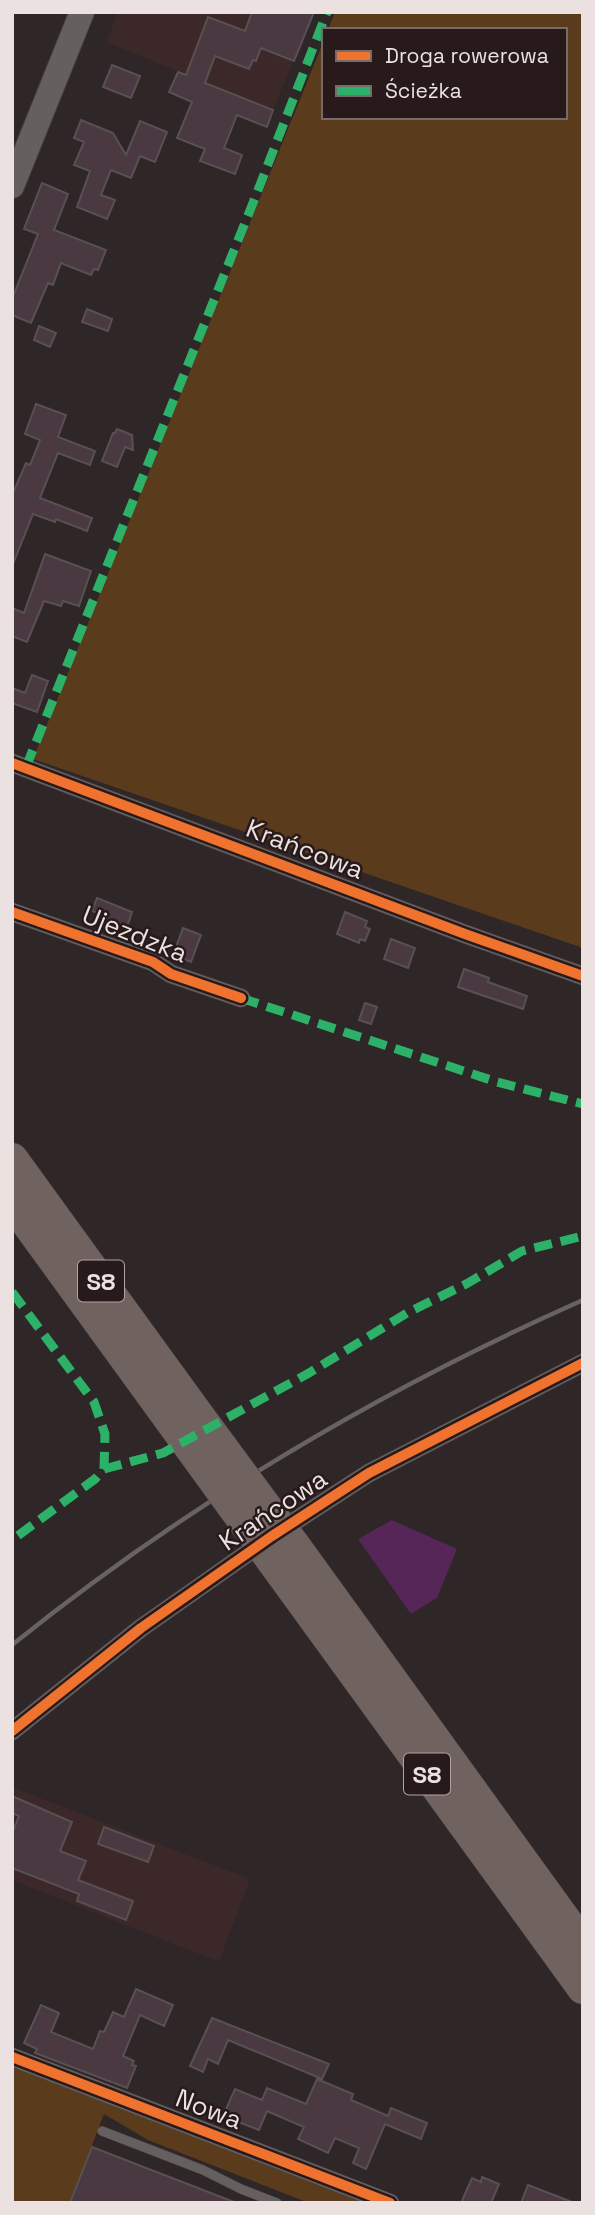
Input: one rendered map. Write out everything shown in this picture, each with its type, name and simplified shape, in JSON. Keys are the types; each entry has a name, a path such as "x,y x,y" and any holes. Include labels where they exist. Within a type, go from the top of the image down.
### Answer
{"highway":[{"name":"S8","path":"12,1159 179,1410 282,1552 583,1988"},
{"name":"S8","path":"12,1202 179,1410"},
{"name":"S8","path":"282,1552 583,1945"}],"main road":[{"path":"12,186 82,12"}],"street":[{"name":"Krańcowa","path":"12,762 583,976"},
{"name":"Ujezdzka","path":"12,912 153,962 171,974 241,998"},
{"name":"Krańcowa","path":"12,1731 141,1628 283,1529 369,1474 583,1363"},
{"name":"Nowa","path":"12,2057 390,2203"}],"lane":[{"path":"102,2131 202,2170 276,2203"}],"shaded area":[{"path":"118,12 314,12 273,110 106,42"},
{"path":"335,12 583,12 583,948 33,759 322,45 322,119 567,119 567,28 329,28"},
{"path":"392,1520 457,1549 437,1598 411,1614 358,1539"},
{"path":"12,1787 250,1879 219,1962 12,1880"},
{"path":"12,2064 372,2203 309,2203 148,2140 104,2114 70,2203 12,2203"}],"building":[{"path":"252,12 314,12 294,61 261,48 256,61 253,60 249,69 215,56 205,83 273,110 267,127 237,115 224,148 242,155 235,174 200,161 205,149 177,138 192,102 169,92 178,72 186,75 208,17 245,31"},
{"path":"112,65 140,76 131,98 103,87"},
{"path":"81,120 113,133 126,155 140,121 167,132 155,162 140,156 131,178 111,170 101,195 115,200 107,219 77,207 90,171 74,165 84,142 74,138"},
{"path":"42,183 68,194 54,230 106,250 98,270 94,269 91,275 61,263 53,285 48,283 31,323 12,315 12,299 38,234 24,229"},
{"path":"87,309 112,319 108,331 82,322"},
{"path":"39,326 56,333 50,347 34,340"},
{"path":"36,404 66,415 58,437 95,451 90,465 58,453 40,498 92,518 87,531 56,519 55,522 33,514 13,564 12,495 26,463 30,465 40,440 25,434"},
{"path":"117,429 132,435 133,450 125,447 117,467 102,461"},
{"path":"45,554 91,571 79,606 63,601 61,606 44,601 27,642 12,636 12,608 24,613"},
{"path":"32,675 48,681 37,712 12,703 12,688 25,693"},
{"path":"97,898 132,912 127,927 96,917 98,913 92,911"},
{"path":"345,912 367,921 365,927 370,929 365,941 360,939 359,943 337,934"},
{"path":"183,928 201,935 191,962 173,955"},
{"path":"391,939 415,948 408,968 384,959"},
{"path":"464,969 489,978 488,982 527,996 523,1009 458,987"},
{"path":"365,1003 377,1007 371,1024 359,1020"},
{"path":"12,1796 72,1822 60,1851 86,1861 78,1880 133,1901 126,1920 77,1901 79,1894 12,1868 12,1834 19,1816 12,1813"},
{"path":"104,1827 154,1846 148,1862 98,1844"},
{"path":"136,1989 173,2005 164,2026 140,2015 123,2056 134,2061 132,2065 136,2066 127,2088 35,2053 37,2049 24,2043 41,2005 59,2013 51,2032 93,2049 100,2031 104,2032 113,2012 124,2017"},
{"path":"212,2018 329,2064 322,2079 228,2040 218,2064 208,2059 203,2072 190,2066"},
{"path":"317,2079 353,2094 351,2100 388,2116 391,2108 427,2123 421,2139 385,2124 366,2169 353,2163 359,2148 335,2138 328,2153 298,2139 304,2127 267,2111 259,2130 223,2116 235,2089 262,2100 267,2088 306,2104"},
{"path":"92,2147 234,2202 234,2203 70,2203"},
{"path":"482,2177 499,2184 491,2203 461,2203 472,2178 481,2182"},
{"path":"528,2185 572,2202 521,2203"}],"railway":[{"path":"12,1645 146,1545 286,1454 432,1373 583,1300"}],"marked path":[{"path":"26,767 327,12"},
{"path":"241,998 497,1082 583,1104"},
{"path":"104,1469 163,1453 309,1373 407,1313 468,1283 522,1251 583,1236"},
{"path":"12,1292 94,1402 105,1434 104,1469 95,1479 12,1540"}],"cycle path":[{"path":"12,763 583,976"},
{"path":"12,912 153,962 171,974 241,998"},
{"path":"12,1731 141,1628 272,1536 369,1473 583,1363"},
{"path":"12,2057 390,2203"}]}
